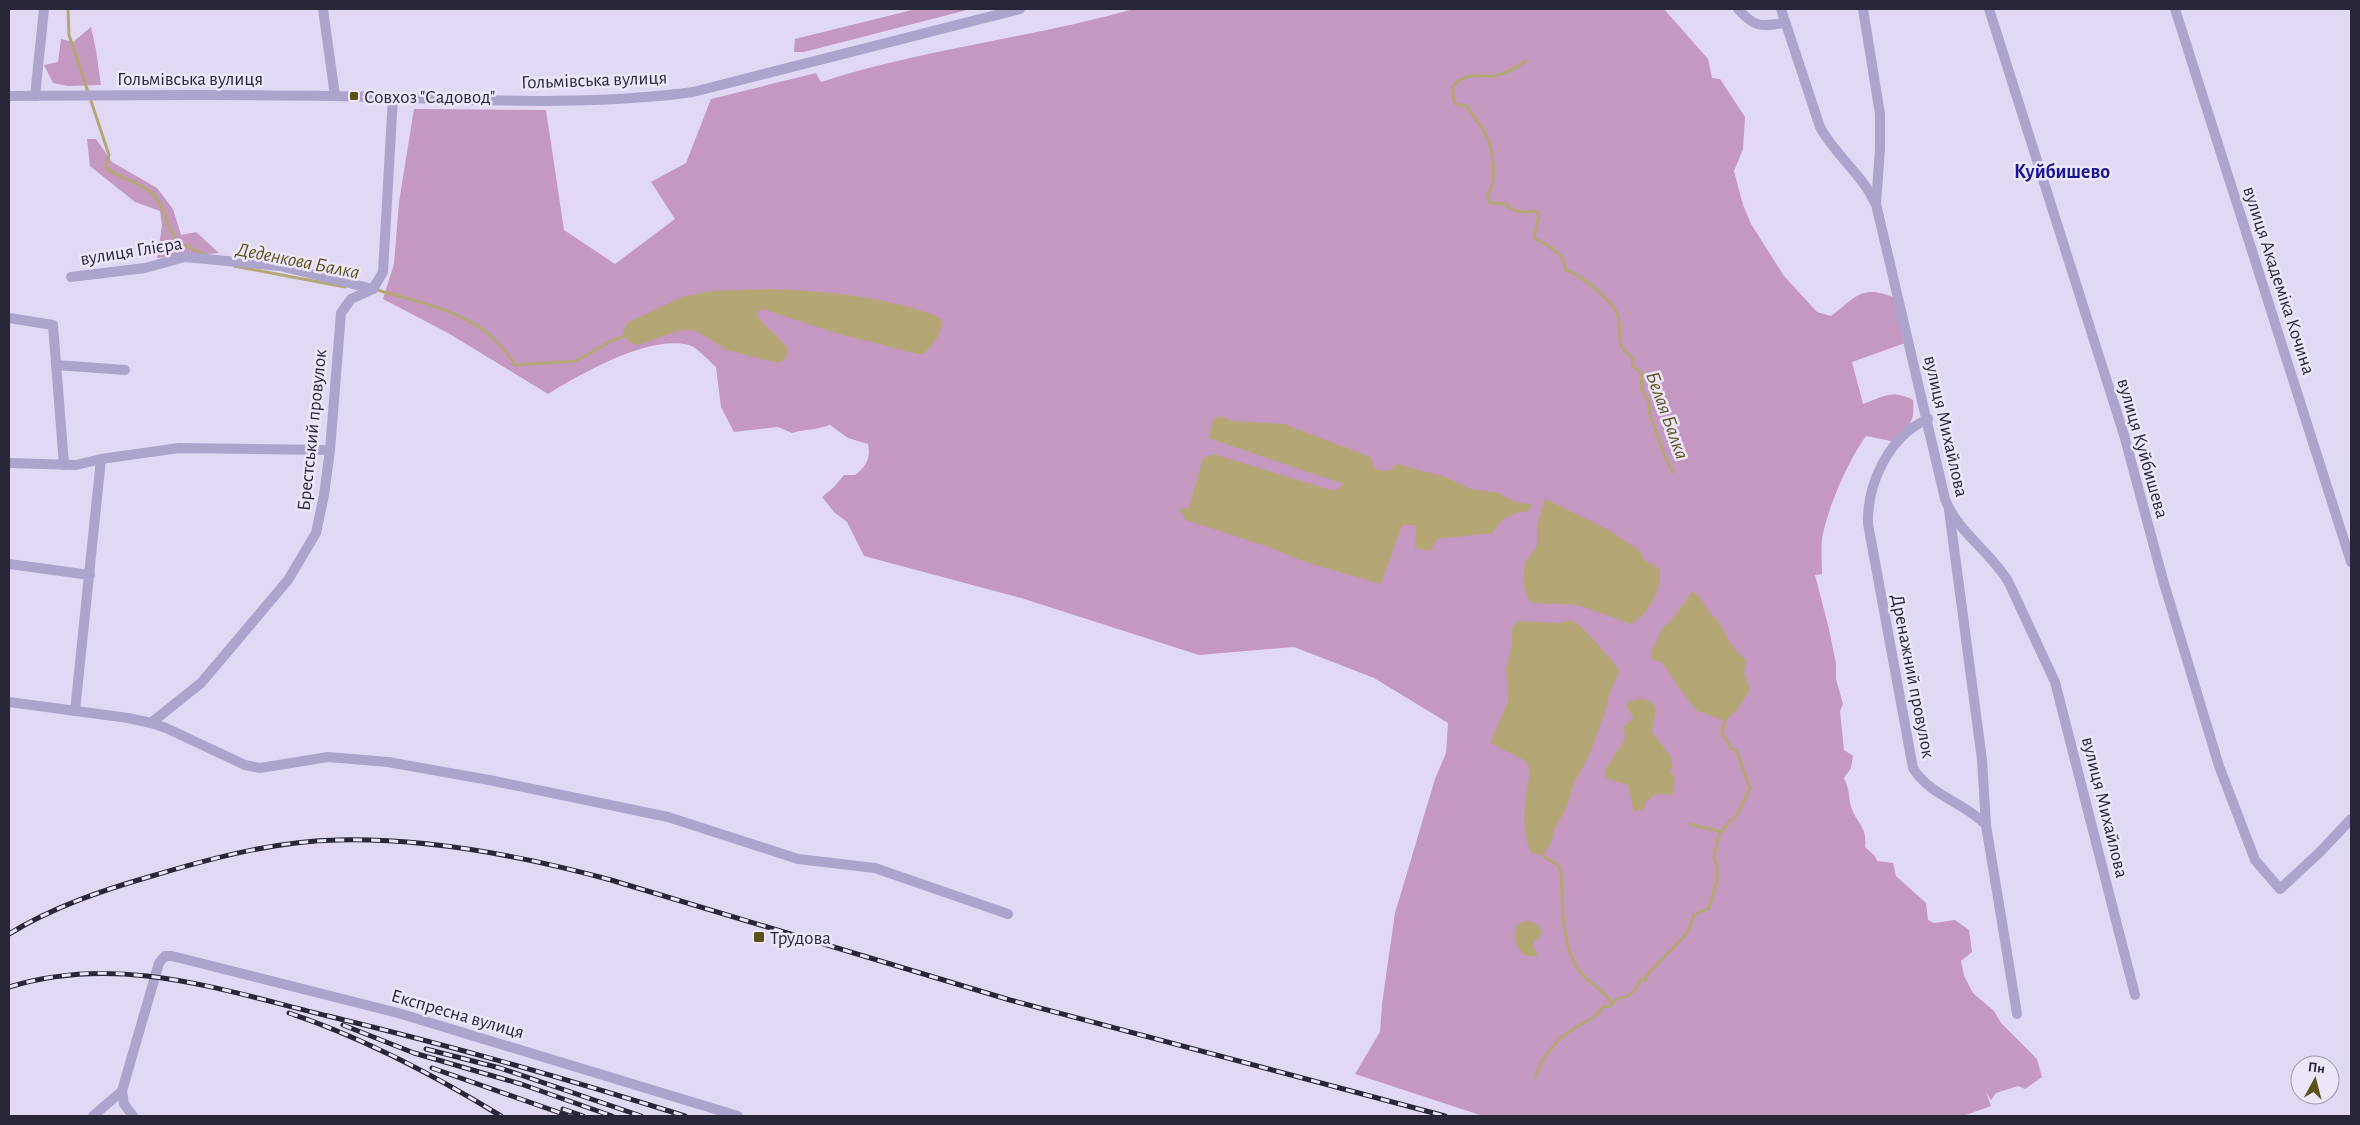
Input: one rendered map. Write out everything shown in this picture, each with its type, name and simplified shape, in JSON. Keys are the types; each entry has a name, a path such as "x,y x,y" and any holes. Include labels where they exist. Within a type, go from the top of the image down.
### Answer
{"street":[{"path":"35,96 44,9"},
{"path":"323,9 335,96"},
{"name":"Гольмівська вулиця","path":"9,96 335,96 589,100 663,96 693,92 1020,9"},
{"path":"1738,9 1756,24 1765,26 1784,23"},
{"path":"1781,9 1784,23 1820,127 1825,137 1856,172 1876,204"},
{"name":"вулиця Михайлова","path":"1863,9 1880,114 1880,149 1876,204 1949,509 2008,581 2055,682 2135,995"},
{"name":"вулиця Куйбишева","path":"1989,9 2124,435 2163,580 2219,766 2255,860 2280,889 2320,852 2351,819"},
{"name":"вулиця Академіка Кочина","path":"2175,9 2351,562"},
{"path":"373,289 383,272 393,98"},
{"name":"вулиця Глієра","path":"71,277 145,268 185,257 280,266 373,289"},
{"name":"Брестський провулок","path":"150,723 201,683 288,580 316,533 324,495 330,450 341,313 351,299 373,289"},
{"path":"9,318 53,325 64,465"},
{"path":"56,365 125,370"},
{"name":"Дренажний провулок","path":"1928,419 1915,426 1887,454 1869,499 1868,524 1913,768 1925,783 1975,815 1986,825"},
{"path":"9,463 76,465 101,458 179,448 330,450"},
{"path":"75,711 101,458"},
{"path":"1949,509 1982,760 1986,825 2017,1014"},
{"path":"9,564 90,575"},
{"path":"9,702 150,723 166,728 245,764 260,768 328,757 388,762 668,816 798,859 875,868 1008,914"},
{"name":"Експресна вулиця","path":"122,1091 159,963 165,956 183,958 398,1014 738,1116"},
{"path":"93,1116 122,1091"},
{"path":"122,1091 124,1104 133,1116"}],"shaded area":[{"path":"916,9 971,9 804,52 794,52 795,39"},
{"path":"1134,9 1664,9 1708,59 1712,78 1720,79 1745,117 1743,149 1734,171 1743,205 1751,224 1784,276 1817,312 1831,316 1860,294 1867,292 1875,292 1895,298 1905,343 1852,362 1863,404 1888,395 1906,397 1913,400 1912,419 1907,428 1891,441 1866,436 1859,446 1839,486 1828,514 1822,539 1822,574 1815,575 1829,629 1836,664 1836,679 1843,704 1840,711 1844,750 1853,756 1851,768 1844,778 1853,811 1865,834 1865,847 1875,856 1877,861 1893,863 1896,876 1926,903 1928,920 1934,923 1955,920 1969,930 1972,952 1961,961 1964,976 1973,993 1994,1011 2001,1023 2037,1059 2042,1077 2025,1089 2018,1086 1996,1093 1991,1100 1986,1092 1991,1106 1963,1116 1483,1116 1355,1074 1380,1032 1382,1004 1395,913 1435,779 1446,753 1448,723 1374,678 1294,647 1199,655 1021,598 864,556 847,522 834,512 822,497 844,475 855,475 862,469 868,458 868,444 848,438 830,425 792,433 778,427 734,432 721,407 716,367 700,352 689,345 673,343 655,345 636,351 597,367 548,394 448,333 383,299 394,264 399,202 414,109 546,110 564,230 615,264 675,219 651,182 686,163 711,99 816,73 821,82 898,61 1056,28"},
{"path":"91,27 101,85 68,86 53,83 44,65 58,62 61,39 73,42"},
{"path":"87,139 96,139 112,162 157,188 173,209 181,235 196,232 219,253 157,258 162,226 160,211 135,202 90,166"},
{"path":"770,289 838,294 905,306 941,319 939,335 922,355 836,333 762,309 757,312 758,318 787,347 788,352 784,360 778,363 727,350 698,332 689,330 680,330 639,345 629,342 623,332 627,323 682,297 710,291"},
{"path":"1219,416 1233,421 1284,424 1370,457 1375,469 1389,471 1397,464 1445,477 1471,489 1499,493 1513,501 1532,505 1529,511 1508,517 1500,523 1493,533 1437,539 1430,551 1415,548 1416,525 1402,525 1381,584 1305,562 1271,548 1186,520 1179,509 1189,508 1203,458 1213,454 1334,491 1344,484 1208,438 1213,420"},
{"path":"1545,499 1607,529 1640,551 1644,560 1660,569 1659,585 1653,600 1637,620 1631,624 1578,605 1534,603 1528,601 1523,581 1525,562 1537,546 1537,526"},
{"path":"1692,592 1701,599 1708,611 1718,621 1733,647 1746,660 1744,673 1750,690 1736,711 1725,721 1696,710 1662,662 1652,660 1651,652 1663,627 1670,622"},
{"path":"1572,620 1598,644 1619,672 1609,695 1590,754 1574,783 1566,809 1554,830 1552,841 1543,856 1530,852 1525,831 1526,792 1530,768 1524,760 1490,743 1508,701 1506,668 1512,645 1512,628 1518,621 1559,623"},
{"path":"1639,698 1650,701 1656,708 1652,732 1670,756 1673,765 1670,773 1675,776 1673,795 1655,794 1644,804 1645,808 1634,812 1628,785 1606,778 1605,770 1625,739 1624,726 1634,718 1626,706 1630,700 1633,702"},
{"path":"1525,921 1536,924 1542,932 1538,940 1534,940 1534,948 1538,955 1535,957 1524,955 1515,941 1517,925"}],"waterway":[{"name":"Деденкова Балка","path":"68,9 69,35 109,155 106,168 150,192 159,202 174,236 180,242 207,255"},
{"name":"Белая Балка","path":"1526,61 1501,74 1465,77 1452,88 1455,104 1467,106 1489,141 1493,174 1487,195 1490,203 1506,204 1516,211 1535,211 1539,214 1534,238 1555,250 1562,259 1565,270 1579,277 1595,289 1615,310 1618,316 1621,344 1633,358 1632,366 1641,372 1642,390 1649,402 1650,415 1665,457 1673,472"},
{"name":"Деденкова Балка","path":"234,266 345,287"},
{"name":"Деденкова Балка","path":"374,289 434,307 471,322 502,347 515,365 576,361 611,341 629,334"},
{"path":"1535,1077 1553,1045 1564,1035 1592,1018 1604,1006 1609,1007 1616,999 1631,993 1641,979 1646,980 1646,976 1688,932 1694,915 1709,908 1717,880 1717,867 1714,858 1718,837 1728,823 1737,815 1750,788 1736,750 1732,749 1722,733 1725,721"},
{"path":"1689,824 1722,832"},
{"path":"1544,857 1558,865 1561,871 1564,924 1569,951 1574,963 1581,973 1612,1003"}],"railway":[{"path":"9,934 61,907 97,893 175,869 268,847 338,840 373,840 442,845 510,856 578,871 1010,1000 1445,1116"},
{"path":"9,987 50,977 90,974 130,974 209,986 463,1051 685,1116"},
{"path":"289,1013 344,1034 398,1058 501,1116"},
{"path":"343,1025 414,1053 521,1084 612,1116"},
{"path":"426,1049 500,1068 641,1116"},
{"path":"432,1068 569,1116"},
{"path":"563,1109 583,1116"}],"place":[{"name":"Совхоз \"Садовод\"","path":"354,96"},
{"name":"Трудова","path":"759,937"}],"district":[{"name":"Куйбишево","path":"2062,171"}]}
